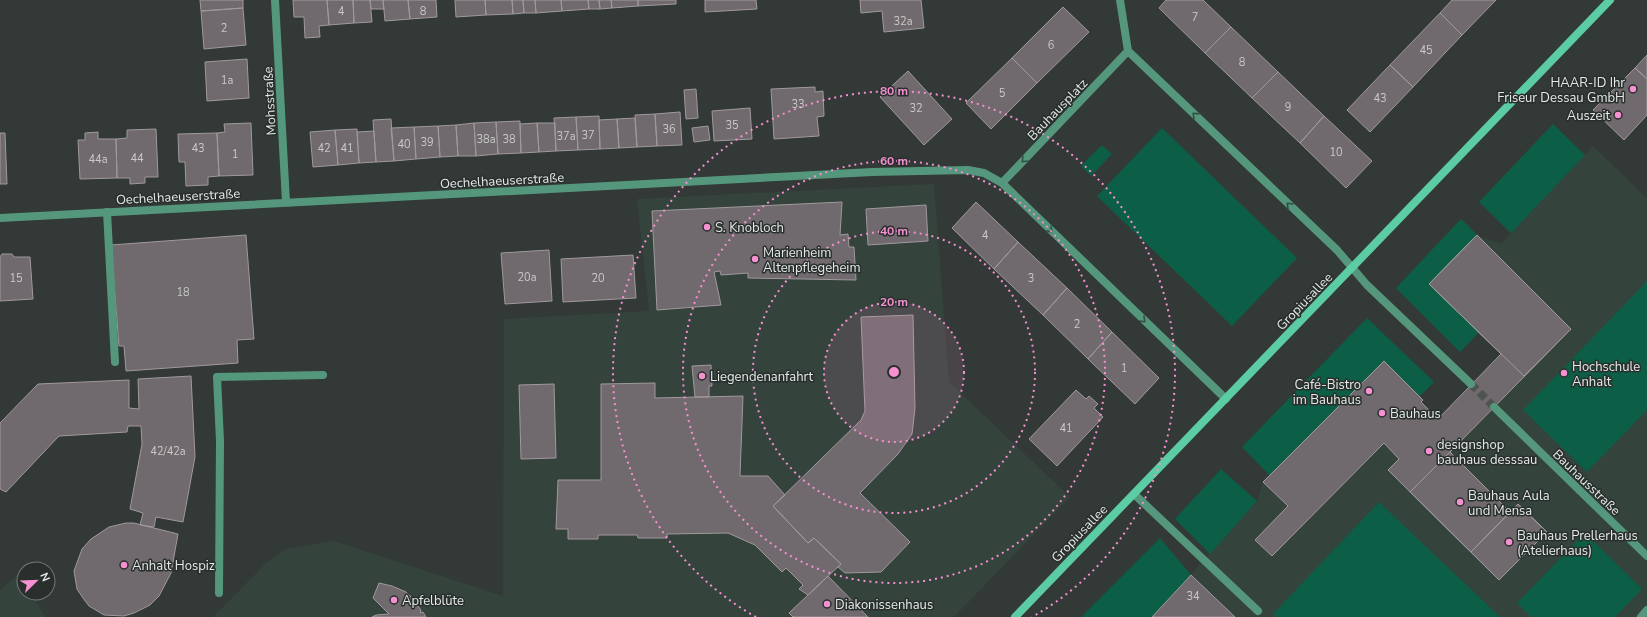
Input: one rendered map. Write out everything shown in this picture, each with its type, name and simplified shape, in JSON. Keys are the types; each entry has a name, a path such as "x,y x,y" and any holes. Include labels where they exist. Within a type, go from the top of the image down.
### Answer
{"street":[{"name":"Mohsstraße","path":"275,0 286,202"},
{"path":"1120,0 1128,51 1353,267 1367,285 1471,384"},
{"name":"Gropiusallee","path":"1015,617 1610,0"},
{"name":"Bauhausplatz","path":"1002,183 1128,51"},
{"name":"Oechelhaeuserstraße","path":"0,218 872,172 968,170 984,173 1002,183"},
{"path":"1002,183 1226,399"},
{"path":"107,212 115,362"},
{"path":"219,593 220,441 217,377 323,375"},
{"name":"Bauhausstraße","path":"1494,407 1647,556"},
{"path":"1134,494 1258,612"},
{"path":"1641,617 1647,610"}],"shaded area":[{"name":"Hochschule Anhalt","path":"1553,124 1585,155 1593,146 1647,198 1647,617 1152,617 1257,501 1263,482 1423,400 1421,402 1438,419 1501,354 1479,332 1460,352 1396,288 1461,219 1477,235 1501,244 1511,233 1479,202"},
{"path":"934,184 949,382 1070,497 954,617 213,617 267,562 286,549 334,541 503,596 504,319 649,311 637,199"},
{"path":"16,576 16,601 36,601 45,617 0,617 0,590"}],"green space":[{"path":"1553,124 1585,155 1511,233 1479,202"},
{"path":"1162,128 1297,258 1232,326 1097,196"},
{"path":"1102,145 1112,154 1091,176 1081,166"},
{"path":"1461,219 1477,235 1429,284 1479,332 1460,352 1396,288"},
{"path":"1647,281 1647,410 1587,472 1523,410"},
{"path":"1367,318 1434,382 1419,397 1270,476 1242,447"},
{"path":"1221,469 1257,501 1210,554 1175,519"},
{"path":"1379,502 1500,617 1276,617 1273,614"},
{"path":"1585,533 1642,589 1615,617 1531,617 1517,603"},
{"path":"1160,538 1191,575 1152,617 1081,617"}],"building":[{"path":"200,0 243,0 243,8 201,11"},
{"path":"293,0 327,0 329,25 319,26 320,37 305,38 304,17 294,17"},
{"path":"327,0 353,0 354,23 329,25"},
{"path":"353,0 370,0 372,22 354,23"},
{"path":"370,0 383,0 384,9 371,9"},
{"path":"383,0 408,0 410,19 385,21"},
{"path":"408,0 436,0 437,17 410,19"},
{"path":"455,0 485,0 486,15 456,17"},
{"path":"485,0 512,0 513,14 486,15"},
{"path":"512,0 523,0 524,13 513,14"},
{"path":"523,0 535,0 536,13 524,13"},
{"path":"535,0 561,0 562,11 536,13"},
{"path":"561,0 588,0 589,9 562,11"},
{"path":"588,0 599,0 600,9 589,9"},
{"path":"599,0 611,0 612,8 600,9"},
{"path":"611,0 638,0 638,6 612,8"},
{"path":"638,0 676,0 676,4 638,6"},
{"path":"705,0 756,0 757,9 705,12"},
{"path":"860,0 921,0 924,28 884,32 882,11 861,13"},
{"path":"1166,0 1203,0 1231,27 1205,53 1159,8"},
{"path":"1452,0 1496,0 1462,35 1440,13"},
{"path":"1063,7 1089,32 1037,83 1012,58"},
{"path":"243,8 246,45 204,49 201,11"},
{"path":"1440,13 1462,35 1413,87 1390,65"},
{"path":"1231,27 1278,72 1252,98 1205,53"},
{"path":"1647,55 1647,79 1635,68"},
{"path":"1012,58 1037,83 991,129 966,103"},
{"path":"247,59 249,98 207,101 205,62"},
{"path":"1390,65 1413,87 1370,132 1347,110"},
{"path":"1635,68 1647,79 1647,115 1624,140 1593,110"},
{"path":"908,71 952,119 924,145 880,97"},
{"path":"1278,72 1324,116 1300,143 1252,98"},
{"path":"815,87 815,92 823,91 824,116 817,117 819,136 774,139 771,89"},
{"path":"696,89 698,118 686,119 684,90"},
{"path":"750,108 752,139 714,141 712,111"},
{"path":"680,112 682,145 657,146 655,114"},
{"path":"655,114 657,146 637,147 635,115"},
{"path":"599,116 600,149 578,150 576,117"},
{"path":"1324,116 1372,161 1346,188 1300,143"},
{"path":"576,117 578,150 556,151 554,118"},
{"path":"635,118 637,147 619,148 617,119"},
{"path":"391,119 394,161 376,162 373,120"},
{"path":"617,119 619,148 600,149 599,120"},
{"path":"520,121 521,153 498,154 496,122"},
{"path":"496,122 498,154 476,156 474,123"},
{"path":"251,123 253,175 219,176 217,133 225,132 224,124"},
{"path":"474,123 476,156 458,156 456,125"},
{"path":"537,123 539,152 521,153 520,124"},
{"path":"537,123 555,123 556,151 539,152"},
{"path":"456,125 458,156 440,157 438,126"},
{"path":"438,126 440,157 416,159 414,127"},
{"path":"708,126 710,140 694,142 692,128"},
{"path":"414,127 416,159 394,161 391,128"},
{"path":"156,129 158,177 145,177 145,183 130,184 130,178 117,178 116,139 127,138 127,130"},
{"path":"357,129 359,163 338,165 335,130"},
{"path":"335,130 338,165 313,167 310,132"},
{"path":"374,131 376,162 359,163 357,132"},
{"path":"98,132 98,139 116,139 117,178 80,179 78,140 85,140 85,133"},
{"path":"0,133 5,133 7,184 0,184"},
{"path":"217,133 219,176 208,177 208,185 186,186 185,162 179,162 178,134"},
{"name":"Marienheim Altenpflegeheim","path":"842,202 840,235 848,234 849,247 854,247 856,280 748,278 748,273 721,275 720,271 714,272 721,305 657,310 652,211"},
{"path":"976,202 1018,242 994,269 952,228"},
{"path":"926,205 928,241 868,245 866,209"},
{"path":"246,235 254,339 237,340 238,363 126,371 124,346 119,346 111,245"},
{"name":"Bauhaus","path":"1477,235 1571,329 1450,452 1510,512 1518,504 1547,532 1499,580 1388,470 1399,459 1384,443 1272,556 1255,540 1288,506 1263,482 1384,361 1423,400 1421,402 1438,419 1501,354 1429,284"},
{"path":"1477,235 1571,329 1524,376 1429,284"},
{"path":"1018,242 1067,288 1043,315 994,269"},
{"path":"549,250 552,301 505,304 501,253"},
{"path":"2,254 12,254 14,257 30,257 33,299 0,301 0,257"},
{"path":"633,255 636,298 563,302 561,259"},
{"path":"1067,288 1112,332 1088,359 1043,315"},
{"path":"913,315 915,408 912,434 898,454 860,493 910,542 881,572 845,573 838,567 841,564 814,538 808,543 773,506 861,420 865,411 861,317"},
{"path":"1112,332 1159,378 1135,404 1088,359"},
{"name":"Liegendenanfahrt","path":"711,365 712,386 709,386 709,397 695,397 692,366"},
{"path":"191,376 195,457 183,522 156,517 154,527 140,525 143,513 130,509 142,444 141,426 128,426 127,432 59,436 6,492 0,489 0,423 38,384 129,380 129,408 139,409 138,379"},
{"path":"655,383 655,398 743,396 740,476 768,476 785,495 773,506 808,543 814,538 841,564 808,595 799,589 803,585 786,568 782,572 755,545 728,533 667,534 667,538 638,538 637,535 598,535 598,539 568,539 568,529 556,529 558,480 601,480 601,384"},
{"path":"554,384 556,458 521,459 519,385"},
{"path":"1076,390 1086,399 1089,396 1098,404 1094,408 1103,417 1057,466 1029,439"},
{"name":"Bauhaus Aula und Mensa","path":"1450,452 1510,512 1471,552 1410,492"},
{"name":"Bauhaus Prellerhaus (Atelierhaus)","path":"1518,504 1547,532 1499,580 1471,552"},
{"name":"Anhalt Hospiz","path":"126,523 134,523 178,534 171,573 159,596 150,605 124,616 104,615 89,606 83,598 77,589 74,571 82,549 91,539 109,527"},
{"path":"1191,575 1235,617 1152,617"},
{"name":"Diakonissenhaus","path":"828,576 868,617 793,617 789,613"},
{"name":"Apfelblüte","path":"379,583 392,586 406,592 415,601 412,604 418,606 421,610 420,613 423,612 426,617 372,617 376,615 389,614 373,598"}],"tunnel":[{"path":"1471,384 1494,407"}],"place":[{"name":"HAAR-ID Ihr Friseur Dessau GmbH","path":"1633,89"},
{"name":"Auszeit","path":"1618,115"},
{"name":"S. Knobloch","path":"707,227"},
{"name":"Marienheim Altenpflegeheim","path":"755,259"},
{"name":"Hochschule Anhalt","path":"1564,373"},
{"name":"Liegendenanfahrt","path":"702,376"},
{"name":"Café-Bistro im Bauhaus","path":"1369,391"},
{"name":"Bauhaus","path":"1382,413"},
{"name":"designshop bauhaus desssau","path":"1429,451"},
{"name":"Bauhaus Aula und Mensa","path":"1460,502"},
{"name":"Bauhaus Prellerhaus (Atelierhaus)","path":"1509,542"},
{"name":"Anhalt Hospiz","path":"124,565"},
{"name":"Apfelblüte","path":"394,600"},
{"name":"Diakonissenhaus","path":"827,604"}]}
